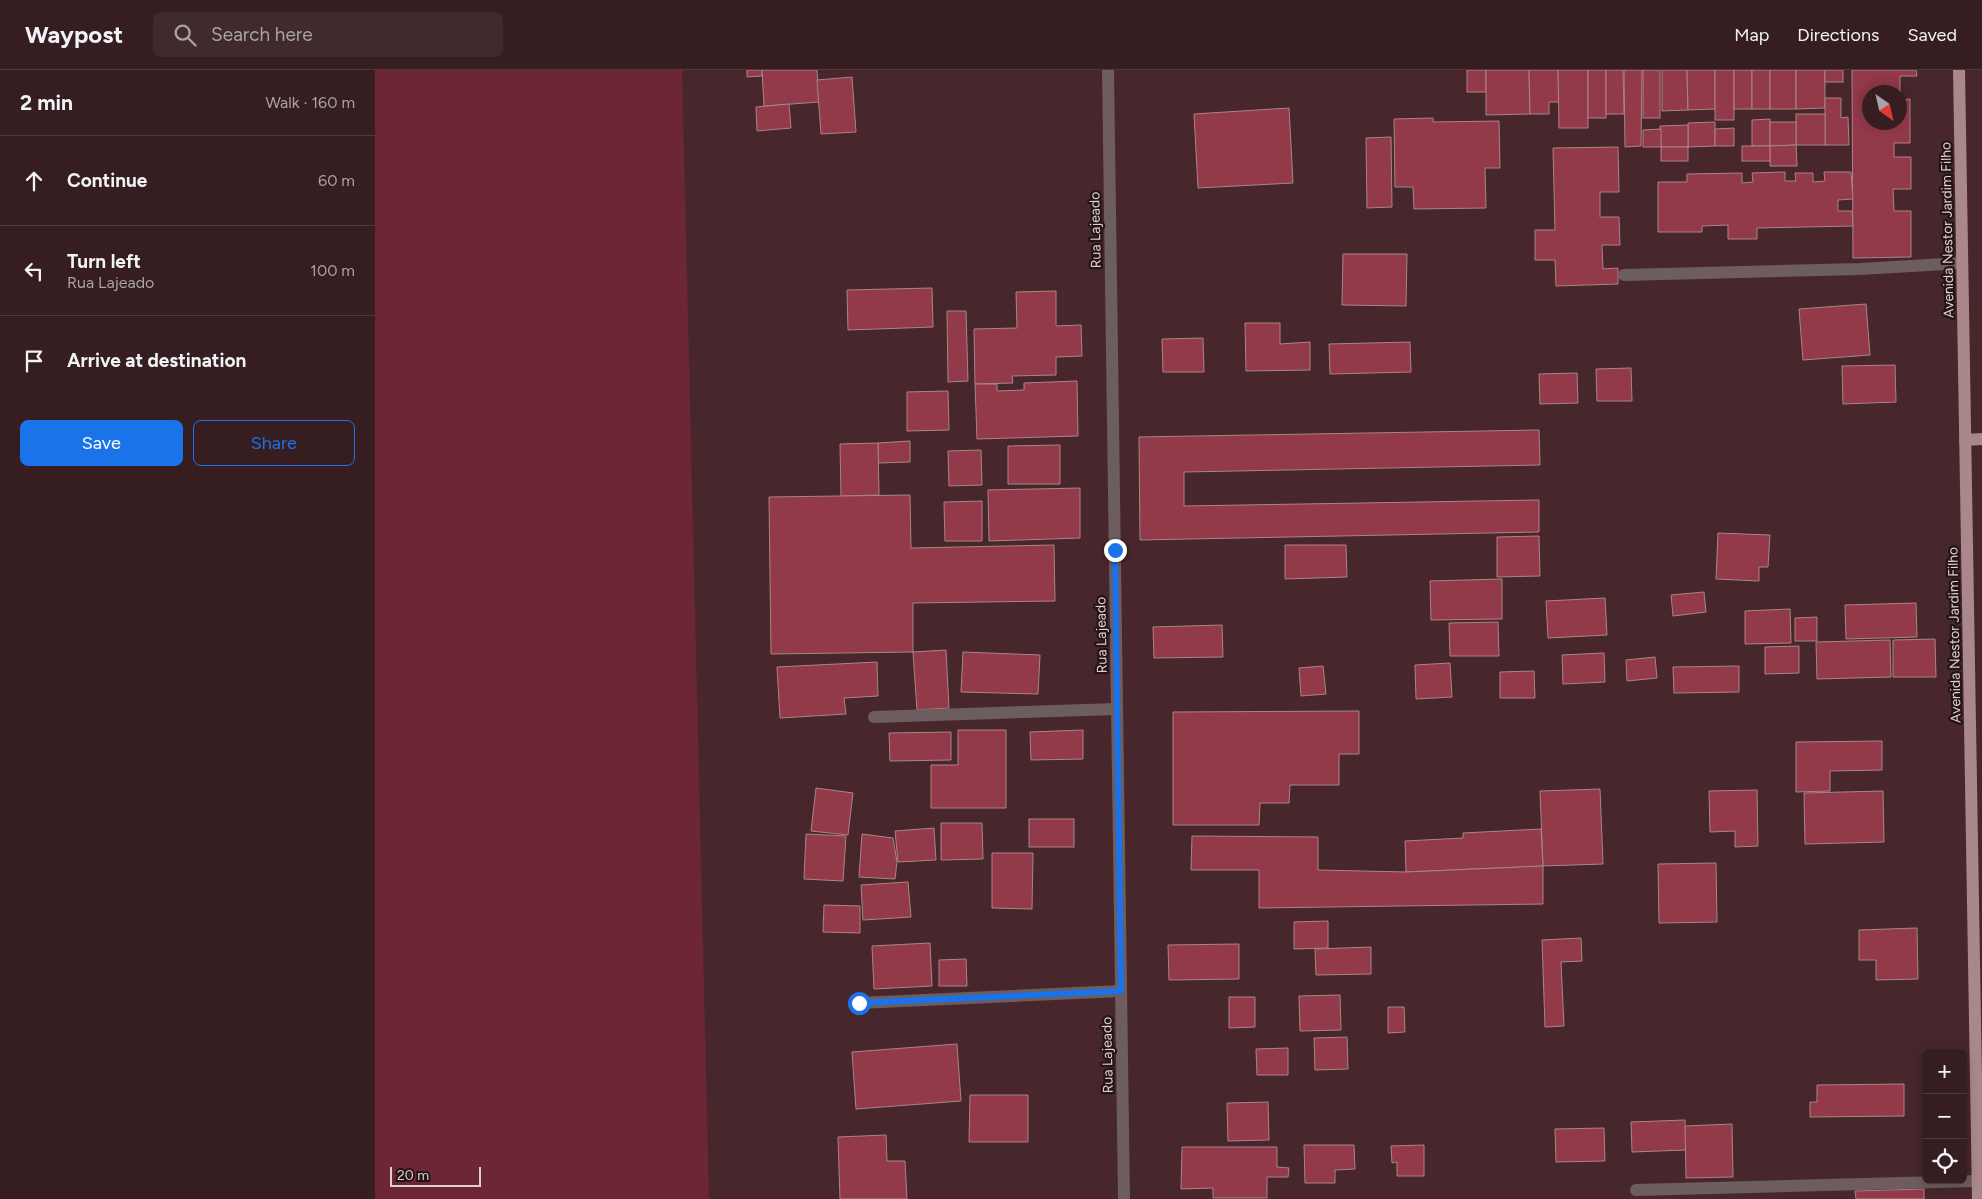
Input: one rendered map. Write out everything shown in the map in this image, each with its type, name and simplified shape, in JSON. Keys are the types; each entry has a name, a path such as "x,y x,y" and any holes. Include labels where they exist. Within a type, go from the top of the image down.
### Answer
{"main road":[{"name":"Avenida Nestor Jardim Filho","path":"1959,70 1978,1016 1978,1199"},
{"path":"1965,440 1982,439"}],"street":[{"name":"Rua Lajeado","path":"1108,70 1124,1199"},
{"path":"1624,275 1860,269 1963,264"},
{"path":"874,717 1117,709"},
{"path":"859,1003 1121,991"},
{"path":"1636,1190 1977,1181"}],"shaded area":[{"path":"375,70 682,70 709,1199 375,1199"}],"building":[{"path":"747,70 762,70 762,76 747,77"},
{"path":"762,70 817,70 819,102 764,106"},
{"path":"1467,70 1486,70 1486,92 1467,92"},
{"path":"1486,70 1529,70 1530,114 1486,115"},
{"path":"1529,70 1558,70 1559,102 1549,102 1549,114 1530,114"},
{"path":"1558,70 1588,70 1588,128 1559,128"},
{"path":"1588,70 1606,70 1606,118 1588,118"},
{"path":"1606,70 1623,70 1624,114 1606,114"},
{"path":"1624,70 1642,70 1641,146 1625,147"},
{"path":"1643,70 1660,70 1660,118 1643,118"},
{"path":"1662,70 1687,70 1688,110 1662,111"},
{"path":"1687,70 1715,70 1715,109 1688,110"},
{"path":"1715,70 1734,70 1734,120 1715,120"},
{"path":"1734,70 1752,70 1752,109 1734,109"},
{"path":"1752,70 1770,70 1770,109 1752,109"},
{"path":"1770,70 1796,70 1796,109 1770,109"},
{"path":"1796,70 1825,70 1825,108 1796,109"},
{"path":"1825,70 1843,70 1843,82 1825,82"},
{"path":"1852,70 1916,70 1917,76 1900,76 1900,85 1862,85 1862,130 1907,130 1907,99 1910,99 1910,143 1894,143 1894,157 1911,157 1911,189 1893,189 1894,211 1911,211 1911,257 1853,258"},
{"path":"852,77 856,132 821,134 817,80"},
{"path":"1825,98 1841,98 1841,118 1848,117 1849,145 1825,145"},
{"path":"789,104 791,128 757,131 756,107"},
{"path":"1289,108 1293,183 1198,188 1194,114"},
{"path":"1796,114 1825,114 1825,145 1796,145"},
{"path":"1433,118 1433,122 1499,121 1500,168 1485,168 1486,208 1414,209 1413,187 1395,187 1394,119"},
{"path":"1770,119 1770,146 1752,146 1752,120"},
{"path":"1715,122 1715,146 1688,147 1688,123"},
{"path":"1770,122 1796,122 1796,145 1770,146"},
{"path":"1688,125 1688,147 1661,147 1660,126"},
{"path":"1734,128 1734,146 1715,146 1715,129"},
{"path":"1661,129 1661,147 1643,147 1643,130"},
{"path":"1391,137 1392,207 1367,208 1366,138"},
{"path":"1796,145 1797,166 1770,166 1770,146"},
{"path":"1742,146 1770,146 1770,161 1742,161"},
{"path":"1618,147 1619,192 1600,192 1600,217 1619,217 1620,245 1602,245 1603,269 1618,268 1618,284 1556,286 1555,260 1535,260 1535,230 1555,230 1553,148"},
{"path":"1661,147 1688,147 1688,161 1661,161"},
{"path":"1785,172 1785,181 1796,181 1795,173 1813,173 1813,182 1825,181 1824,172 1851,172 1853,199 1838,200 1838,211 1852,211 1853,226 1757,228 1757,239 1728,239 1728,225 1702,226 1702,232 1658,232 1658,182 1687,182 1687,174 1742,173 1742,183 1753,182 1752,173"},
{"path":"1343,254 1407,254 1406,306 1342,305"},
{"path":"932,288 933,327 848,330 847,290"},
{"path":"1056,291 1056,326 1081,325 1082,356 1056,357 1056,375 1012,376 1013,383 975,384 974,329 1017,328 1016,292"},
{"path":"1866,304 1870,355 1803,360 1799,309"},
{"path":"947,311 966,311 968,381 948,382"},
{"path":"1245,323 1280,323 1280,344 1310,342 1310,370 1246,371"},
{"path":"1203,338 1204,372 1163,372 1162,339"},
{"path":"1410,342 1411,372 1330,374 1329,344"},
{"path":"1895,365 1896,402 1843,404 1842,366"},
{"path":"1631,368 1632,401 1597,401 1596,369"},
{"path":"1577,373 1578,403 1540,404 1539,374"},
{"path":"1077,381 1078,436 977,439 975,384 997,384 997,391 1024,390 1024,383"},
{"path":"948,391 949,430 907,431 907,392"},
{"path":"1539,430 1540,465 1184,472 1184,506 1539,500 1539,532 1140,540 1139,437"},
{"path":"910,441 910,462 878,463 878,443"},
{"path":"878,443 879,495 841,496 840,444"},
{"path":"1060,445 1060,484 1008,484 1008,446"},
{"path":"981,450 982,485 949,486 948,451"},
{"path":"1080,488 1080,538 989,541 988,490"},
{"path":"910,495 911,548 1054,545 1055,601 913,603 913,652 771,654 769,497"},
{"path":"982,501 982,541 945,541 944,502"},
{"path":"1718,533 1770,535 1768,567 1759,567 1759,581 1716,579"},
{"path":"1539,536 1540,576 1497,577 1497,537"},
{"path":"1285,545 1346,545 1347,577 1285,579"},
{"path":"1502,579 1502,619 1431,620 1430,581"},
{"path":"1704,592 1706,612 1673,616 1671,595"},
{"path":"1605,598 1607,635 1548,638 1546,601"},
{"path":"1916,603 1917,637 1846,639 1845,605"},
{"path":"1790,609 1791,643 1745,644 1745,611"},
{"path":"1817,617 1817,641 1795,641 1795,618"},
{"path":"1498,622 1499,656 1450,656 1449,623"},
{"path":"1222,625 1223,657 1154,658 1153,627"},
{"path":"1935,639 1936,677 1893,677 1893,640"},
{"path":"1890,640 1891,677 1817,679 1816,642"},
{"path":"1799,646 1799,673 1765,674 1765,647"},
{"path":"946,650 949,708 917,710 913,652"},
{"path":"963,652 1040,655 1038,694 961,692"},
{"path":"1604,653 1605,682 1563,684 1562,655"},
{"path":"1655,657 1657,678 1627,681 1626,660"},
{"path":"877,662 878,696 844,698 846,714 780,718 777,667"},
{"path":"1450,663 1452,697 1416,699 1415,665"},
{"path":"1323,666 1326,694 1301,696 1299,668"},
{"path":"1739,666 1739,692 1674,693 1673,667"},
{"path":"1534,671 1535,698 1500,698 1500,672"},
{"path":"1359,711 1359,754 1339,754 1339,785 1290,785 1289,803 1260,803 1259,825 1173,825 1173,712"},
{"path":"958,730 1006,730 1006,808 931,808 931,765 958,765"},
{"path":"1083,730 1083,759 1031,760 1030,732"},
{"path":"951,732 951,760 890,761 889,733"},
{"path":"1882,741 1882,770 1830,771 1830,791 1796,792 1796,742"},
{"path":"816,788 853,793 848,835 811,831"},
{"path":"1600,789 1603,864 1543,866 1540,791"},
{"path":"1757,790 1758,846 1735,847 1735,831 1710,832 1709,791"},
{"path":"1883,791 1884,842 1805,844 1804,793"},
{"path":"1029,819 1074,819 1074,847 1029,847"},
{"path":"941,823 982,823 983,859 941,860"},
{"path":"934,828 936,860 898,862 895,831"},
{"path":"1541,829 1543,866 1406,872 1405,841 1463,838 1463,833"},
{"path":"806,834 846,836 843,881 804,879"},
{"path":"862,834 893,838 897,862 895,879 859,877"},
{"path":"1192,836 1318,837 1318,870 1406,872 1543,866 1543,904 1259,908 1259,870 1191,870"},
{"path":"992,853 1033,853 1032,909 992,908"},
{"path":"1716,863 1717,922 1659,923 1658,864"},
{"path":"908,882 911,917 863,920 861,885"},
{"path":"824,905 860,906 860,933 823,932"},
{"path":"1328,921 1328,948 1294,949 1294,922"},
{"path":"1917,928 1918,979 1876,980 1876,960 1859,960 1859,930"},
{"path":"1581,938 1582,961 1561,962 1564,1026 1545,1027 1542,940"},
{"path":"930,943 932,986 874,989 872,946"},
{"path":"1239,944 1239,979 1169,980 1168,945"},
{"path":"1371,947 1371,974 1316,975 1315,949"},
{"path":"966,959 967,986 939,986 939,960"},
{"path":"1340,995 1341,1030 1300,1031 1299,996"},
{"path":"1229,997 1255,997 1255,1027 1229,1028"},
{"path":"1388,1007 1404,1007 1405,1032 1388,1033"},
{"path":"1347,1037 1348,1069 1315,1070 1314,1038"},
{"path":"957,1044 961,1101 856,1109 852,1052"},
{"path":"1288,1048 1288,1075 1257,1075 1256,1049"},
{"path":"1904,1084 1904,1116 1810,1117 1810,1102 1817,1102 1817,1085"},
{"path":"970,1095 1028,1095 1028,1142 969,1142"},
{"path":"1268,1102 1269,1140 1228,1141 1227,1103"},
{"path":"1685,1120 1686,1150 1632,1152 1631,1122"},
{"path":"1732,1124 1733,1177 1686,1178 1685,1126"},
{"path":"1604,1128 1605,1161 1556,1162 1555,1129"},
{"path":"886,1135 887,1161 905,1161 907,1199 840,1199 838,1137"},
{"path":"1304,1145 1354,1145 1355,1169 1335,1170 1335,1183 1305,1183"},
{"path":"1424,1145 1424,1176 1397,1176 1397,1162 1392,1163 1391,1146"},
{"path":"1182,1147 1277,1147 1277,1167 1289,1168 1288,1177 1267,1177 1267,1198 1213,1198 1213,1188 1181,1189"},
{"path":"1924,1189 1924,1199 1856,1199 1855,1191"}],"route":[{"path":"859,1003 1121,991 1115,550"}]}
